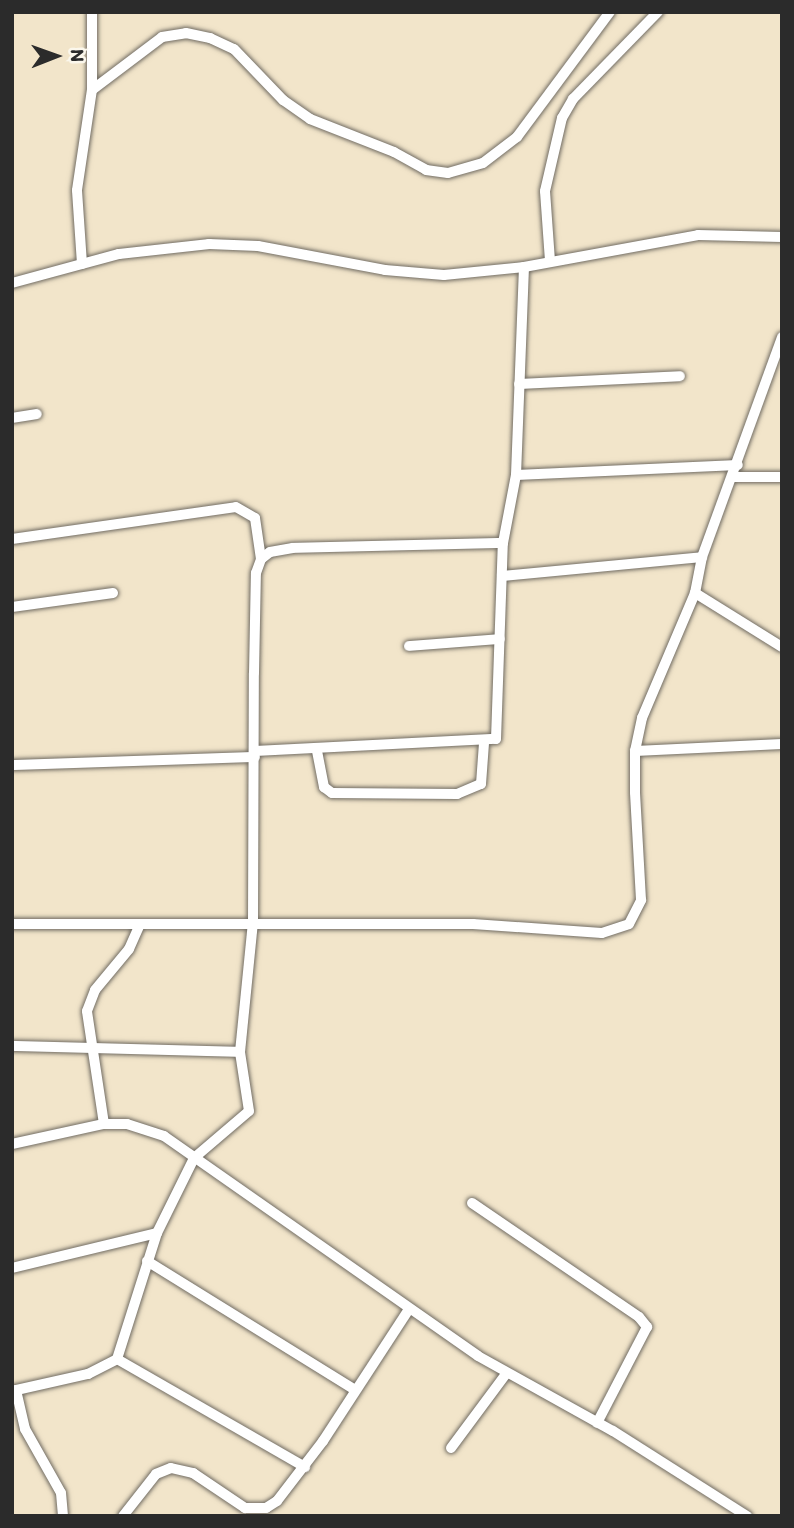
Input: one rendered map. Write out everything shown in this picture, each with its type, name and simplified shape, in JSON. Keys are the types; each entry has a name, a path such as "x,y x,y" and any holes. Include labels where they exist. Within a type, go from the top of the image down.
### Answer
{"street":[{"path":"82,264 76,190 92,90 92,12"},
{"path":"92,90 153,41 172,34 202,35 234,49 283,100 310,119 394,152 426,170 459,173 483,163 517,137 610,12"},
{"path":"550,261 545,191 562,118 573,99 658,12"},
{"path":"12,283 144,250 226,243 416,274 524,267 710,234 782,237"},
{"path":"12,765 484,743 496,739 503,543 516,475 524,267"},
{"path":"12,924 253,922 618,930 638,913 641,900 635,751 649,699 695,593 702,557 734,477 781,344"},
{"path":"519,384 680,376"},
{"path":"12,418 37,414"},
{"path":"516,475 738,465"},
{"path":"734,477 782,477"},
{"path":"12,539 236,507 254,518 261,559 256,573 253,922 240,1052 249,1111 194,1158 157,1233 117,1359 88,1374 14,1391 25,1429 56,1481 62,1516"},
{"path":"261,559 270,552 293,548 503,543"},
{"path":"502,576 702,557"},
{"path":"12,607 113,593"},
{"path":"695,593 782,647"},
{"path":"410,646 500,639"},
{"path":"317,751 324,788 332,793 457,794 481,784 484,743"},
{"path":"635,751 782,744"},
{"path":"104,1124 96,1049 87,1025 91,999 129,949 140,924"},
{"path":"12,1046 240,1052"},
{"path":"12,1144 104,1124 146,1128 194,1158 506,1374 597,1423 735,1513 747,1516"},
{"path":"472,1203 639,1317 647,1327 597,1423"},
{"path":"12,1268 157,1233"},
{"path":"147,1261 355,1390"},
{"path":"123,1516 156,1474 172,1468 193,1473 245,1508 257,1510 277,1501 305,1466 409,1309"},
{"path":"117,1359 305,1466"},
{"path":"451,1448 506,1374"}]}
